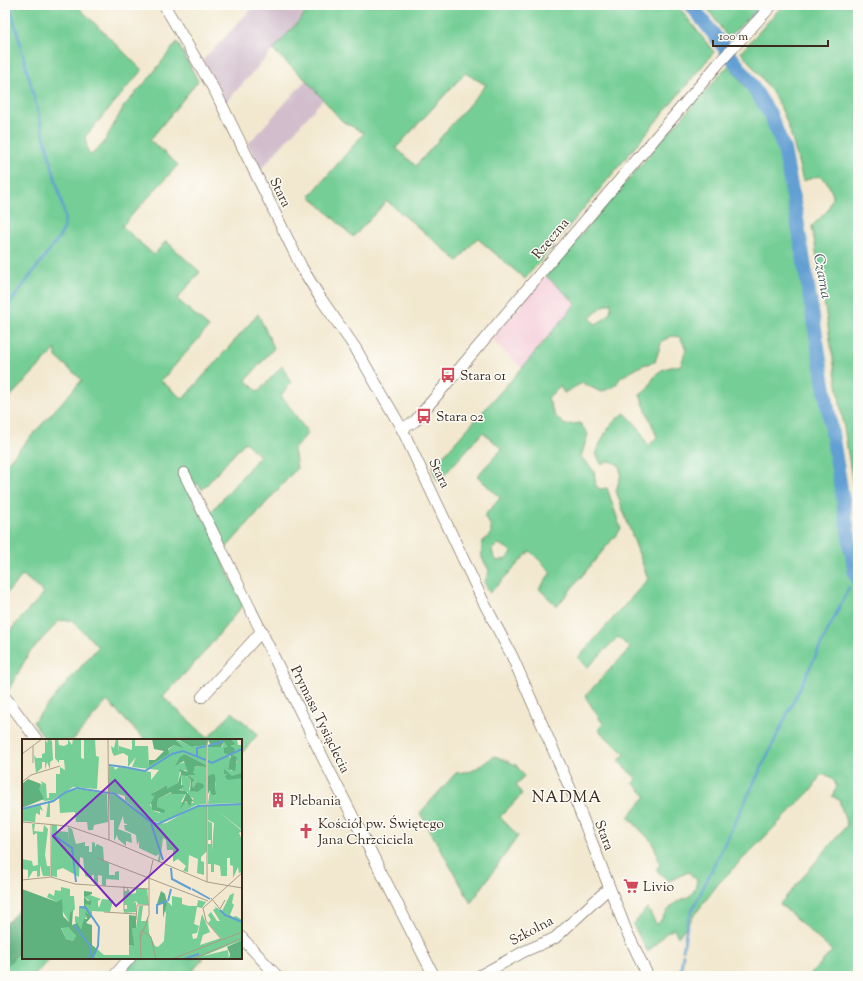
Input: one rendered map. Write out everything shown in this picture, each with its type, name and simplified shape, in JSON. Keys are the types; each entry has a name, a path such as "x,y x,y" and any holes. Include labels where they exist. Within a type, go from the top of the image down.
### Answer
{"street":[{"name":"Stara","path":"164,5 216,93 302,268 321,299 356,349 402,429 483,600 512,656 577,804 609,888 648,976"},
{"name":"Rzeczna","path":"402,429 415,421 719,63 772,5"},
{"name":"Prymasa Tysiąclecia","path":"184,473 322,756 434,976"},
{"path":"202,697 262,631"},
{"path":"5,697 36,739"},
{"name":"Szkolna","path":"479,976 519,954 555,938 609,888"},
{"path":"242,938 277,976"},
{"path":"114,976 129,959"}],"shaded area":[{"path":"255,5 407,5 261,169 248,144 306,80 273,50 226,102 203,60"},
{"path":"546,276 577,303 522,368 491,339"}],"green space":[{"path":"5,5 76,5 142,70 85,137 88,152 91,155 103,144 124,106 150,77 177,42 198,81 150,140 178,165 122,226 154,255 166,241 200,272 177,299 209,327 161,381 183,399 258,314 274,348 246,380 258,392 282,366 291,383 281,395 308,433 294,449 297,468 220,555 243,605 202,655 163,697 208,738 232,712 258,734 242,753 242,739 144,739 107,701 74,739 45,739 33,722 98,647 72,620 59,621 29,653 8,691 5,687 5,636 44,593 23,575 5,595 5,465 82,380 56,357 56,349 5,402","holes":["245,442 260,456 204,520 189,492 198,483 202,490"]},
{"path":"313,5 677,5 714,52 525,279 477,238 458,261 387,201 353,237 310,196 364,133 342,121 306,80 273,50","holes":["465,73 486,85 416,166 396,148"]},
{"path":"705,5 761,5 728,38"},
{"path":"783,5 858,5 858,516 812,226 828,210 833,195 827,182 819,176 803,181 790,132 776,98 741,52"},
{"path":"729,65 762,110 779,149 840,515 854,586 858,592 858,976 809,976 832,951 780,904 847,825 839,800 832,796 837,787 832,779 826,775 820,775 814,787 718,884 678,937 674,929 666,933 648,952 633,925 647,908 657,925 673,905 691,895 697,880 688,872 669,881 656,870 660,864 653,843 628,817 646,796 633,783 637,779 618,761 625,754 598,730 603,724 585,696 630,648 618,637 587,668 578,658 648,579 616,491 621,474 619,465 610,461 601,464 596,453 611,425 625,413 639,428 648,446 657,437 640,395 648,388 657,373 666,368 681,365 686,349 680,337 672,336 662,341 655,362 643,365 621,377 615,386 601,392 582,383 564,393 560,386 548,398 555,416 565,425 580,423 588,434 581,457 594,471 596,486 600,489 607,488 621,529 557,606 539,589 551,572 530,551 490,593 484,582 489,572 482,558 482,542 491,534 491,526 484,516 500,498 477,476 502,449 483,432 438,482 432,468 522,368 576,303 546,276 661,141","holes":["611,303 611,310 607,316 595,324 590,318 602,307","498,544 507,548 512,553 506,559 498,561 494,558 492,550"]},
{"path":"495,756 516,765 524,776 516,785 522,794 500,817 518,836 471,903 420,813 456,773 472,771"},
{"path":"22,906 22,948 5,967 5,925"},
{"path":"22,948 22,959 49,959 34,976 5,976 5,967"},
{"path":"134,959 203,959 188,976 119,976"}],"waterway":[{"path":"5,310 60,236 64,228 65,216 10,5"},
{"name":"Czarna","path":"691,5 746,76 770,114 784,149 796,213 855,574 858,579"},
{"path":"722,45 736,35 763,5"},
{"name":"Czarna","path":"852,581 855,574"},
{"path":"683,950 688,919 849,587"},
{"path":"680,976 683,954"}],"place":[{"name":"Stara 01","path":"448,375"},
{"name":"Stara 02","path":"424,416"},
{"name":"Plebania","path":"278,800"},
{"name":"Kościół pw. Świętego Jana Chrzciciela","path":"306,831"},
{"name":"Livio","path":"631,886"}],"district":[{"name":"NADMA","path":"567,796"}]}
